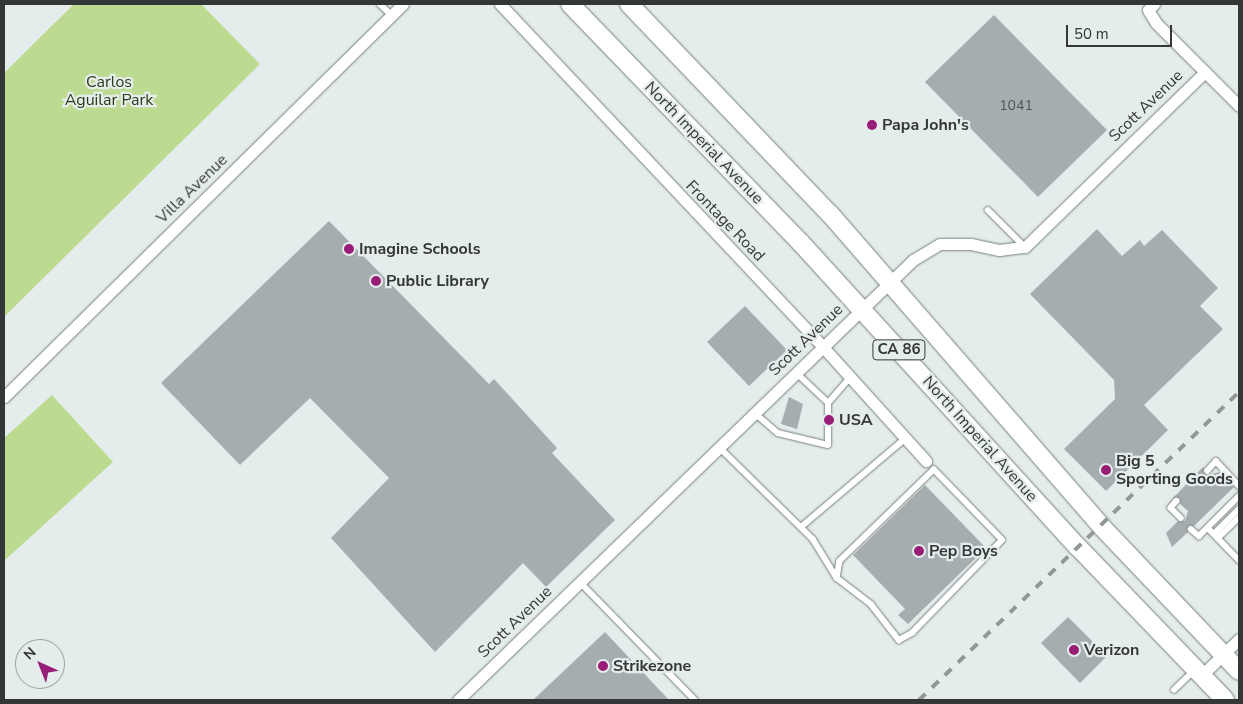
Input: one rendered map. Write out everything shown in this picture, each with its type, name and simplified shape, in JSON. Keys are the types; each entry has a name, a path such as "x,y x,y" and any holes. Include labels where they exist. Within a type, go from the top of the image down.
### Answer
{"highway":[{"name":"North Imperial Avenue","path":"570,4 862,309 1078,547 1225,700"},
{"name":"North Imperial Avenue","path":"629,4 830,214 1101,526 1239,671"}],"street":[{"name":"Villa Avenue","path":"4,397 403,4"},
{"name":"Frontage Road","path":"500,4 851,377 930,466"},
{"path":"1151,7 1205,72 1239,106"},
{"name":"Scott Avenue","path":"458,700 913,260 940,244 970,244 999,250 1024,247 1205,72"},
{"path":"1199,672 1224,654 1239,639"}],"lane":[{"path":"380,4 392,15"},
{"path":"988,210 1024,247"},
{"path":"796,373 828,403"},
{"path":"755,413 778,433 828,444 828,403 851,377"},
{"path":"801,527 906,438"},
{"path":"719,447 813,539 837,578 871,604 899,640 912,633 1002,540 930,466 840,561 837,578"},
{"path":"1207,471 1216,461 1239,486"},
{"path":"1191,528 1199,536 1239,496"},
{"path":"1177,502 1171,508 1181,518"},
{"path":"1216,536 1239,509"},
{"path":"1216,536 1239,518"},
{"path":"1208,528 1239,560"},
{"path":"580,582 695,700"},
{"path":"1174,690 1199,672"}],"green space":[{"name":"Carlos Aguilar Park","path":"74,4 201,4 260,64 4,317 4,73"},
{"path":"52,395 113,462 4,561 4,438"}],"building":[{"path":"994,15 1107,130 1038,197 925,82"},
{"path":"329,221 489,384 494,379 557,448 552,453 615,520 546,587 523,563 435,652 331,538 389,478 310,398 240,465 161,383"},
{"path":"1097,229 1122,256 1140,240 1144,246 1162,230 1218,288 1200,306 1223,329 1144,405 1168,430 1106,491 1064,449 1115,399 1114,380 1030,294"},
{"path":"745,306 787,350 749,386 707,342"},
{"path":"789,397 803,404 797,429 781,424"},
{"path":"1203,467 1206,475 1220,472 1234,487 1194,526 1188,526 1188,532 1172,547 1166,533 1178,521 1185,521 1188,511 1180,504 1180,498 1173,498"},
{"name":"Pep Boys","path":"925,485 986,548 908,624 898,615 905,609 853,555"},
{"name":"Verizon","path":"1068,617 1107,656 1080,683 1041,643"},
{"name":"Strikezone","path":"605,632 669,700 533,700"}],"railway":[{"path":"919,700 1239,392"}],"place":[{"name":"Papa John's","path":"872,125"},
{"name":"Imagine Schools","path":"349,249"},
{"name":"Public Library","path":"376,281"},
{"name":"USA","path":"829,420"},
{"name":"Big 5 Sporting Goods","path":"1106,470"},
{"name":"Pep Boys","path":"919,551"},
{"name":"Verizon","path":"1074,650"},
{"name":"Strikezone","path":"603,666"}]}
